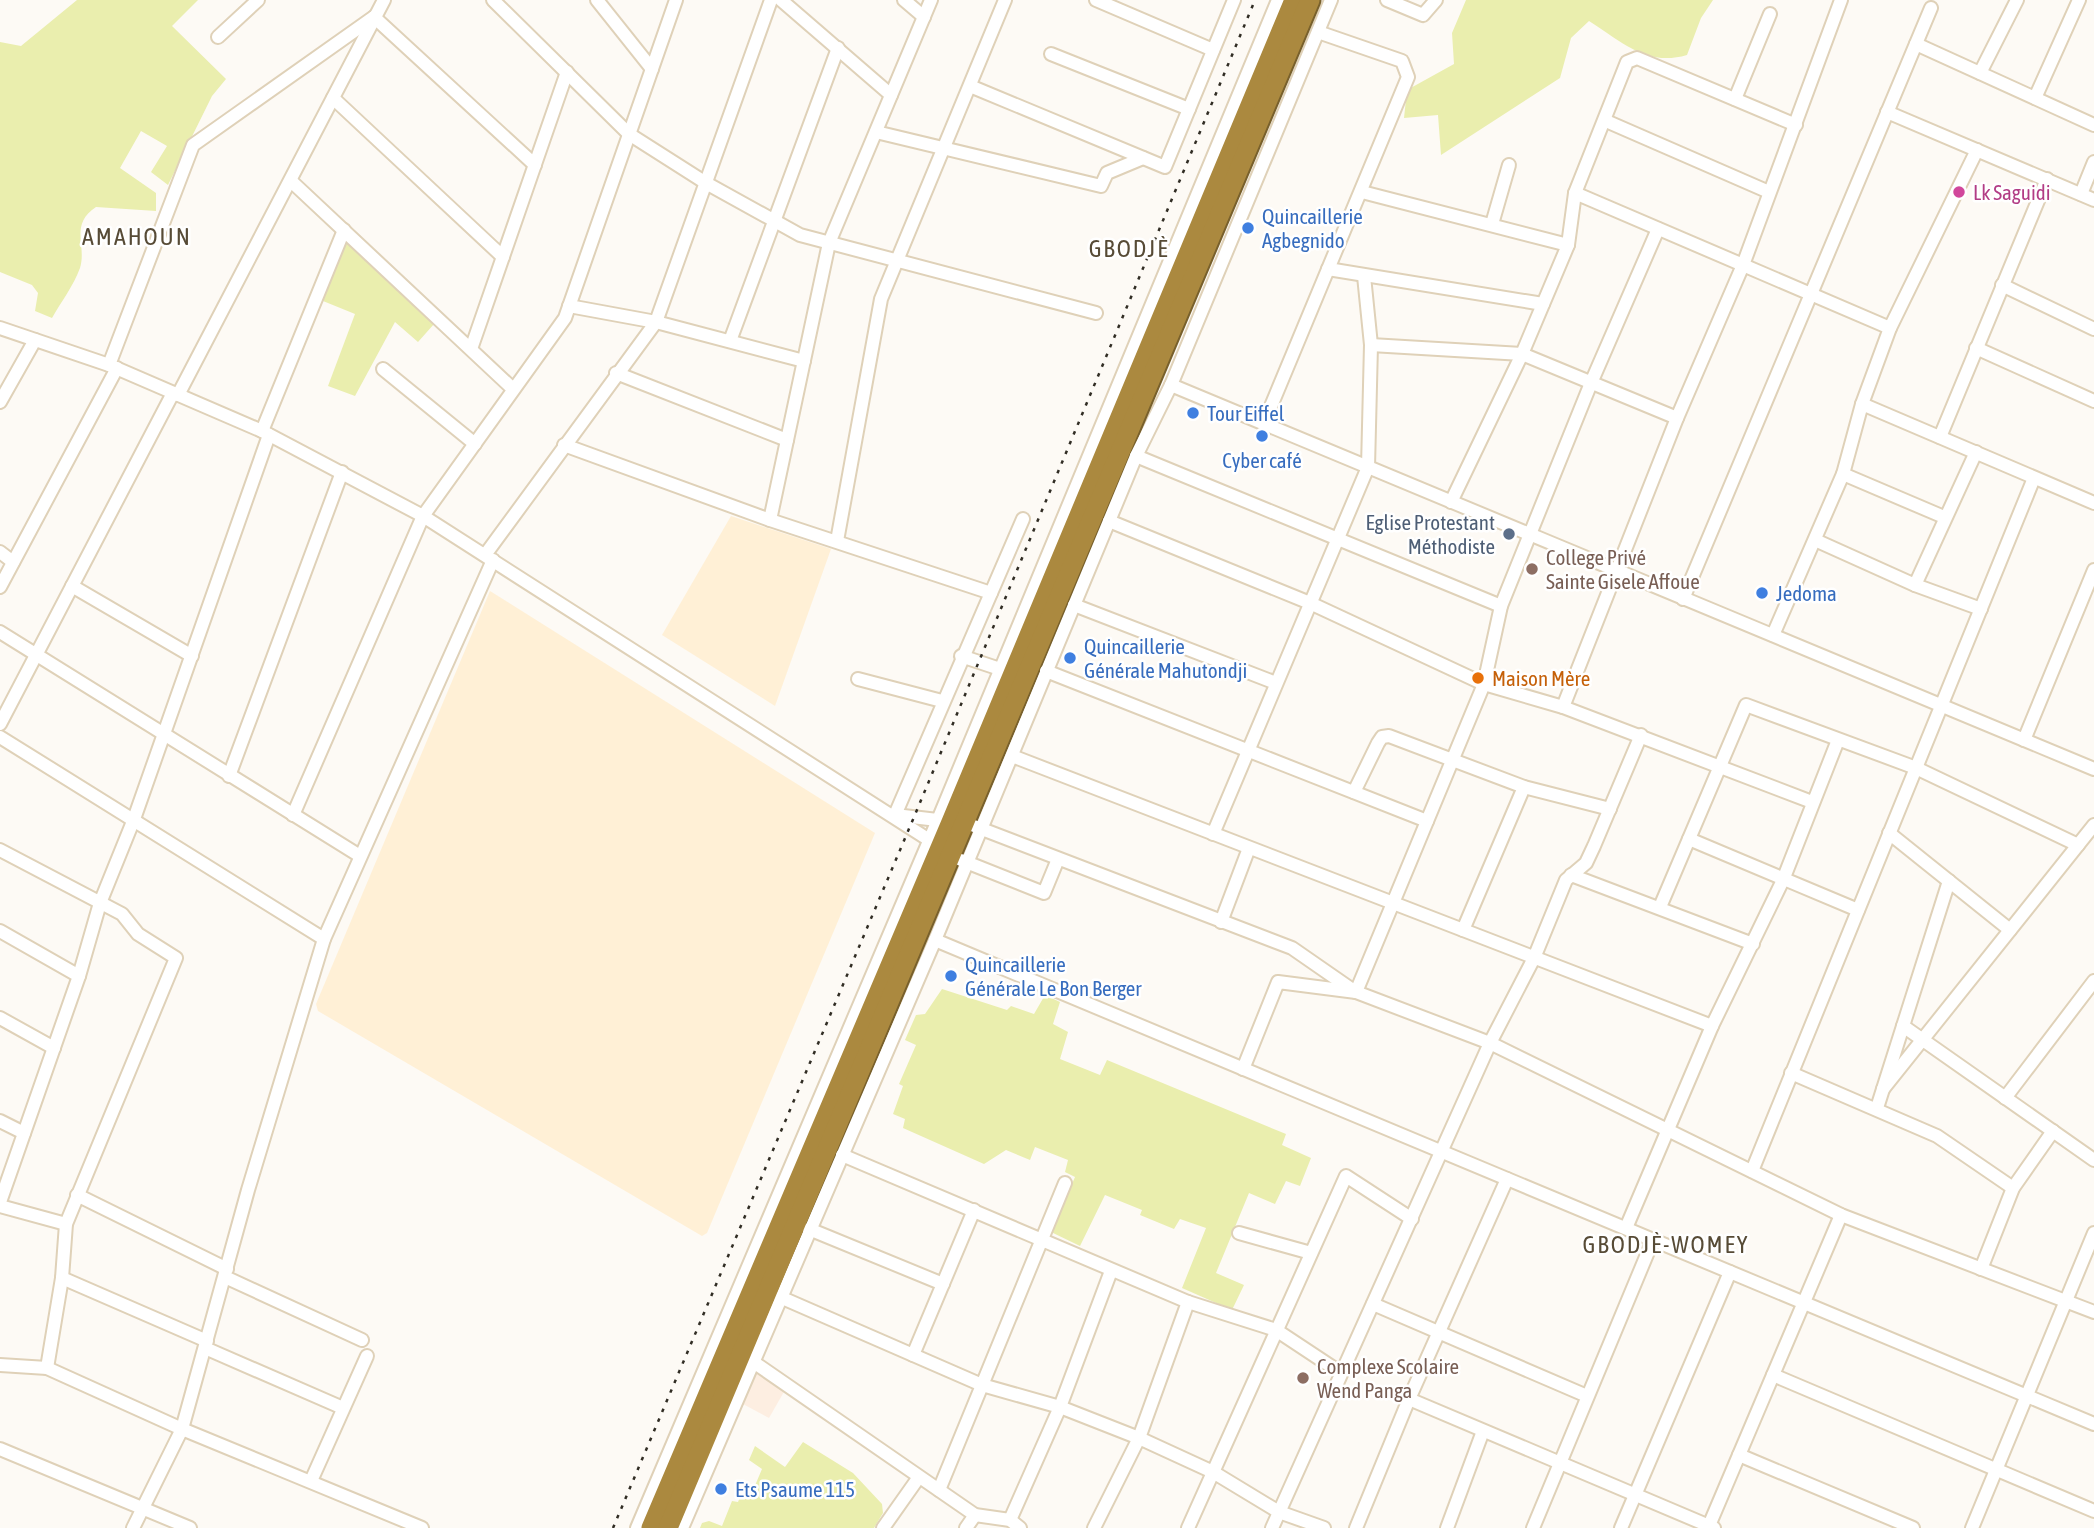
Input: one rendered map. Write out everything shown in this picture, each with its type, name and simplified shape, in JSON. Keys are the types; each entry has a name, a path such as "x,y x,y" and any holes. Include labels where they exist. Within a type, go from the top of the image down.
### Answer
{"highway":[{"path":"959,823 1294,0"},
{"path":"651,1528 947,851 1310,0"},
{"path":"668,1528 947,851"}],"street":[{"path":"218,37 258,0"},
{"path":"0,724 292,181 384,0"},
{"path":"493,0 629,134 706,183 800,235 1096,313"},
{"path":"597,0 652,69"},
{"path":"293,815 423,516 565,318 676,0"},
{"path":"133,1528 182,1429 324,939 489,558 564,445 656,322 771,0"},
{"path":"781,0 891,95"},
{"path":"904,0 924,17"},
{"path":"770,520 829,243 931,0"},
{"path":"837,541 881,299 1006,0"},
{"path":"1096,0 1213,50"},
{"path":"970,86 1165,167 1234,0"},
{"path":"637,1528 959,823 1000,669 1278,0"},
{"path":"959,823 1012,756 1136,456 1171,385 1331,0"},
{"path":"1387,0 1423,15 1428,13 1436,0"},
{"path":"1563,706 1677,418 1743,265 1841,0"},
{"path":"1980,73 2017,0"},
{"path":"2035,98 2079,0"},
{"path":"1683,599 1931,8"},
{"path":"1735,99 1770,14"},
{"path":"374,17 535,165"},
{"path":"0,587 113,367 193,145 374,17"},
{"path":"1264,424 1408,77 1402,61 1318,32"},
{"path":"1916,44 2094,125"},
{"path":"730,341 838,48"},
{"path":"1051,54 1189,109"},
{"path":"1451,502 1522,354 1568,245 1574,193 1606,121 1627,62 1632,58 1796,125"},
{"path":"471,349 567,72"},
{"path":"333,98 503,257"},
{"path":"1887,112 2094,200"},
{"path":"1606,121 1769,192"},
{"path":"876,132 1101,186 1107,173 1143,158"},
{"path":"1773,635 1843,474 1861,404 1890,327 1977,150"},
{"path":"2081,194 2094,162"},
{"path":"1492,224 1509,165"},
{"path":"1940,437 2047,179"},
{"path":"292,181 513,389"},
{"path":"1362,192 1568,245"},
{"path":"1574,193 1890,327"},
{"path":"1356,992 1484,684 1501,606 1591,383 1658,229"},
{"path":"66,1224 0,1204 79,976 100,903 164,736 266,433 344,230"},
{"path":"1328,269 1544,304"},
{"path":"1213,834 1368,467 1371,345 1364,276"},
{"path":"2003,285 2094,329"},
{"path":"569,306 656,322 804,361"},
{"path":"0,328 113,367 266,433 423,516 895,815 947,851 1044,893 1058,859"},
{"path":"0,402 35,340"},
{"path":"1371,345 1522,354 1677,418"},
{"path":"1976,348 2094,401"},
{"path":"383,369 475,444"},
{"path":"616,373 787,440"},
{"path":"1171,385 2094,769"},
{"path":"1861,404 2094,503"},
{"path":"564,445 770,520 992,593"},
{"path":"1915,585 1976,452"},
{"path":"1136,456 1501,606"},
{"path":"229,776 342,472"},
{"path":"1843,474 1944,517"},
{"path":"1752,1171 2034,478"},
{"path":"895,815 961,656 992,593 1023,519"},
{"path":"1109,521 1310,603 1484,684 1563,706 1720,764 1812,802"},
{"path":"1815,540 1915,585 1981,609"},
{"path":"0,552 13,562"},
{"path":"2024,740 2094,570"},
{"path":"72,586 192,656"},
{"path":"1074,605 1276,683"},
{"path":"0,632 35,657 360,856"},
{"path":"961,656 1000,669"},
{"path":"1046,671 1427,821"},
{"path":"858,679 942,701"},
{"path":"1660,907 1746,705 1916,768 2078,845"},
{"path":"1272,1528 1490,1043 1534,958 1571,875 1586,863 1641,736"},
{"path":"0,737 324,939"},
{"path":"1354,792 1382,737 1402,739 1524,787 1610,809"},
{"path":"1626,1228 1712,1026 1783,880 1839,740"},
{"path":"1012,756 1712,1026"},
{"path":"1463,930 1524,787"},
{"path":"895,815 959,823 1292,948 1356,992"},
{"path":"1883,1089 2094,825"},
{"path":"1889,833 2010,930"},
{"path":"1689,839 1858,910"},
{"path":"1221,922 1249,848"},
{"path":"0,850 122,914 138,934 176,958 66,1224 62,1278 47,1368"},
{"path":"682,1528 935,940 947,851"},
{"path":"1571,875 1753,944"},
{"path":"1877,1108 1949,881"},
{"path":"0,931 79,976"},
{"path":"935,940 2094,1423"},
{"path":"2006,1098 2094,981"},
{"path":"1243,1069 1278,982 1356,992 1490,1043 1841,1215 2094,1312"},
{"path":"0,1018 54,1048"},
{"path":"1903,1026 2094,1160"},
{"path":"1791,1073 1877,1108 1963,1151 2013,1188"},
{"path":"0,1121 24,1133"},
{"path":"1981,1269 2013,1188 2053,1131"},
{"path":"842,1155 1111,1271 1188,1302 1276,1330 1341,1373"},
{"path":"1188,1528 1346,1176 1412,1219"},
{"path":"1356,1528 1409,1399 1507,1180"},
{"path":"939,1490 1065,1184"},
{"path":"77,1195 362,1340"},
{"path":"913,1355 974,1210"},
{"path":"1409,1399 1710,1527 1841,1215"},
{"path":"809,1229 943,1284"},
{"path":"1239,1233 1311,1253"},
{"path":"1972,1528 2094,1233"},
{"path":"1533,1528 1653,1240"},
{"path":"752,1361 975,1515 1015,1524 1111,1271"},
{"path":"1621,1528 1730,1272"},
{"path":"62,1278 343,1408"},
{"path":"780,1297 982,1385 1060,1407 1139,1438 1213,1472 1279,1512 1324,1528"},
{"path":"1094,1528 1139,1438 1188,1302"},
{"path":"1373,1304 1587,1396"},
{"path":"311,1481 367,1356"},
{"path":"0,1365 47,1368 182,1429 422,1528"},
{"path":"1773,1375 2094,1511"},
{"path":"1447,1528 1483,1430"},
{"path":"0,1449 190,1528"},
{"path":"1739,1455 1913,1528"},
{"path":"883,1528 919,1477"},
{"path":"966,1528 975,1515"}],"shaded area":[{"path":"731,516 831,549 775,706 662,635"},
{"path":"490,591 875,833 707,1233 702,1236 318,1011 316,1004"},
{"path":"755,1370 785,1390 769,1418 741,1403"}],"green space":[{"path":"77,0 198,0 172,26 226,79 212,96 168,185 151,172 167,146 141,131 120,168 156,193 156,211 96,207 88,214 81,228 80,268 52,318 35,311 38,293 32,285 0,272 0,42 21,46"},
{"path":"1466,0 1713,0 1701,18 1687,55 1673,58 1659,58 1635,50 1589,21 1571,38 1560,78 1441,155 1438,115 1404,118 1407,90 1454,64 1452,33"},
{"path":"346,242 434,324 418,342 395,322 355,396 328,386 355,314 323,301"},
{"path":"942,989 1007,1010 1011,1006 1034,1014 1045,995 1060,1002 1053,1024 1068,1032 1060,1059 1100,1075 1107,1060 1286,1134 1282,1145 1311,1158 1300,1186 1286,1181 1275,1204 1249,1193 1216,1273 1244,1285 1232,1310 1182,1288 1206,1228 1180,1219 1174,1229 1140,1215 1142,1210 1105,1195 1080,1246 1051,1232 1075,1177 1065,1172 1068,1160 1035,1147 1030,1160 1006,1150 984,1164 903,1128 905,1119 893,1114 903,1086 899,1084 916,1045 905,1040 916,1015 925,1014"},
{"path":"803,1442 853,1473 882,1504 883,1513 874,1528 700,1528 702,1523 709,1521 722,1526 732,1501 738,1502 742,1492 751,1495 762,1469 749,1460 755,1446 785,1467"}],"railway":[{"path":"613,1528 1255,0"}],"place":[{"name":"Lk Saguidi","path":"1959,192"},
{"name":"Quincaillerie Agbegnido","path":"1248,228"},
{"name":"Tour Eiffel","path":"1193,413"},
{"name":"Cyber café","path":"1262,436"},
{"name":"Eglise Protestant Méthodiste","path":"1509,534"},
{"name":"College Privé Sainte Gisele Affoue","path":"1532,569"},
{"name":"Jedoma","path":"1762,593"},
{"name":"Quincaillerie Générale Mahutondji","path":"1070,658"},
{"name":"Maison Mère","path":"1478,678"},
{"name":"Quincaillerie Générale Le Bon Berger","path":"951,976"},
{"name":"Complexe Scolaire Wend Panga","path":"1303,1378"},
{"name":"Ets Psaume 115","path":"721,1489"}],"district":[{"name":"AMAHOUN","path":"137,236"},
{"name":"GBODJÈ","path":"1129,248"},
{"name":"GBODJÈ-WOMEY","path":"1666,1244"}]}
